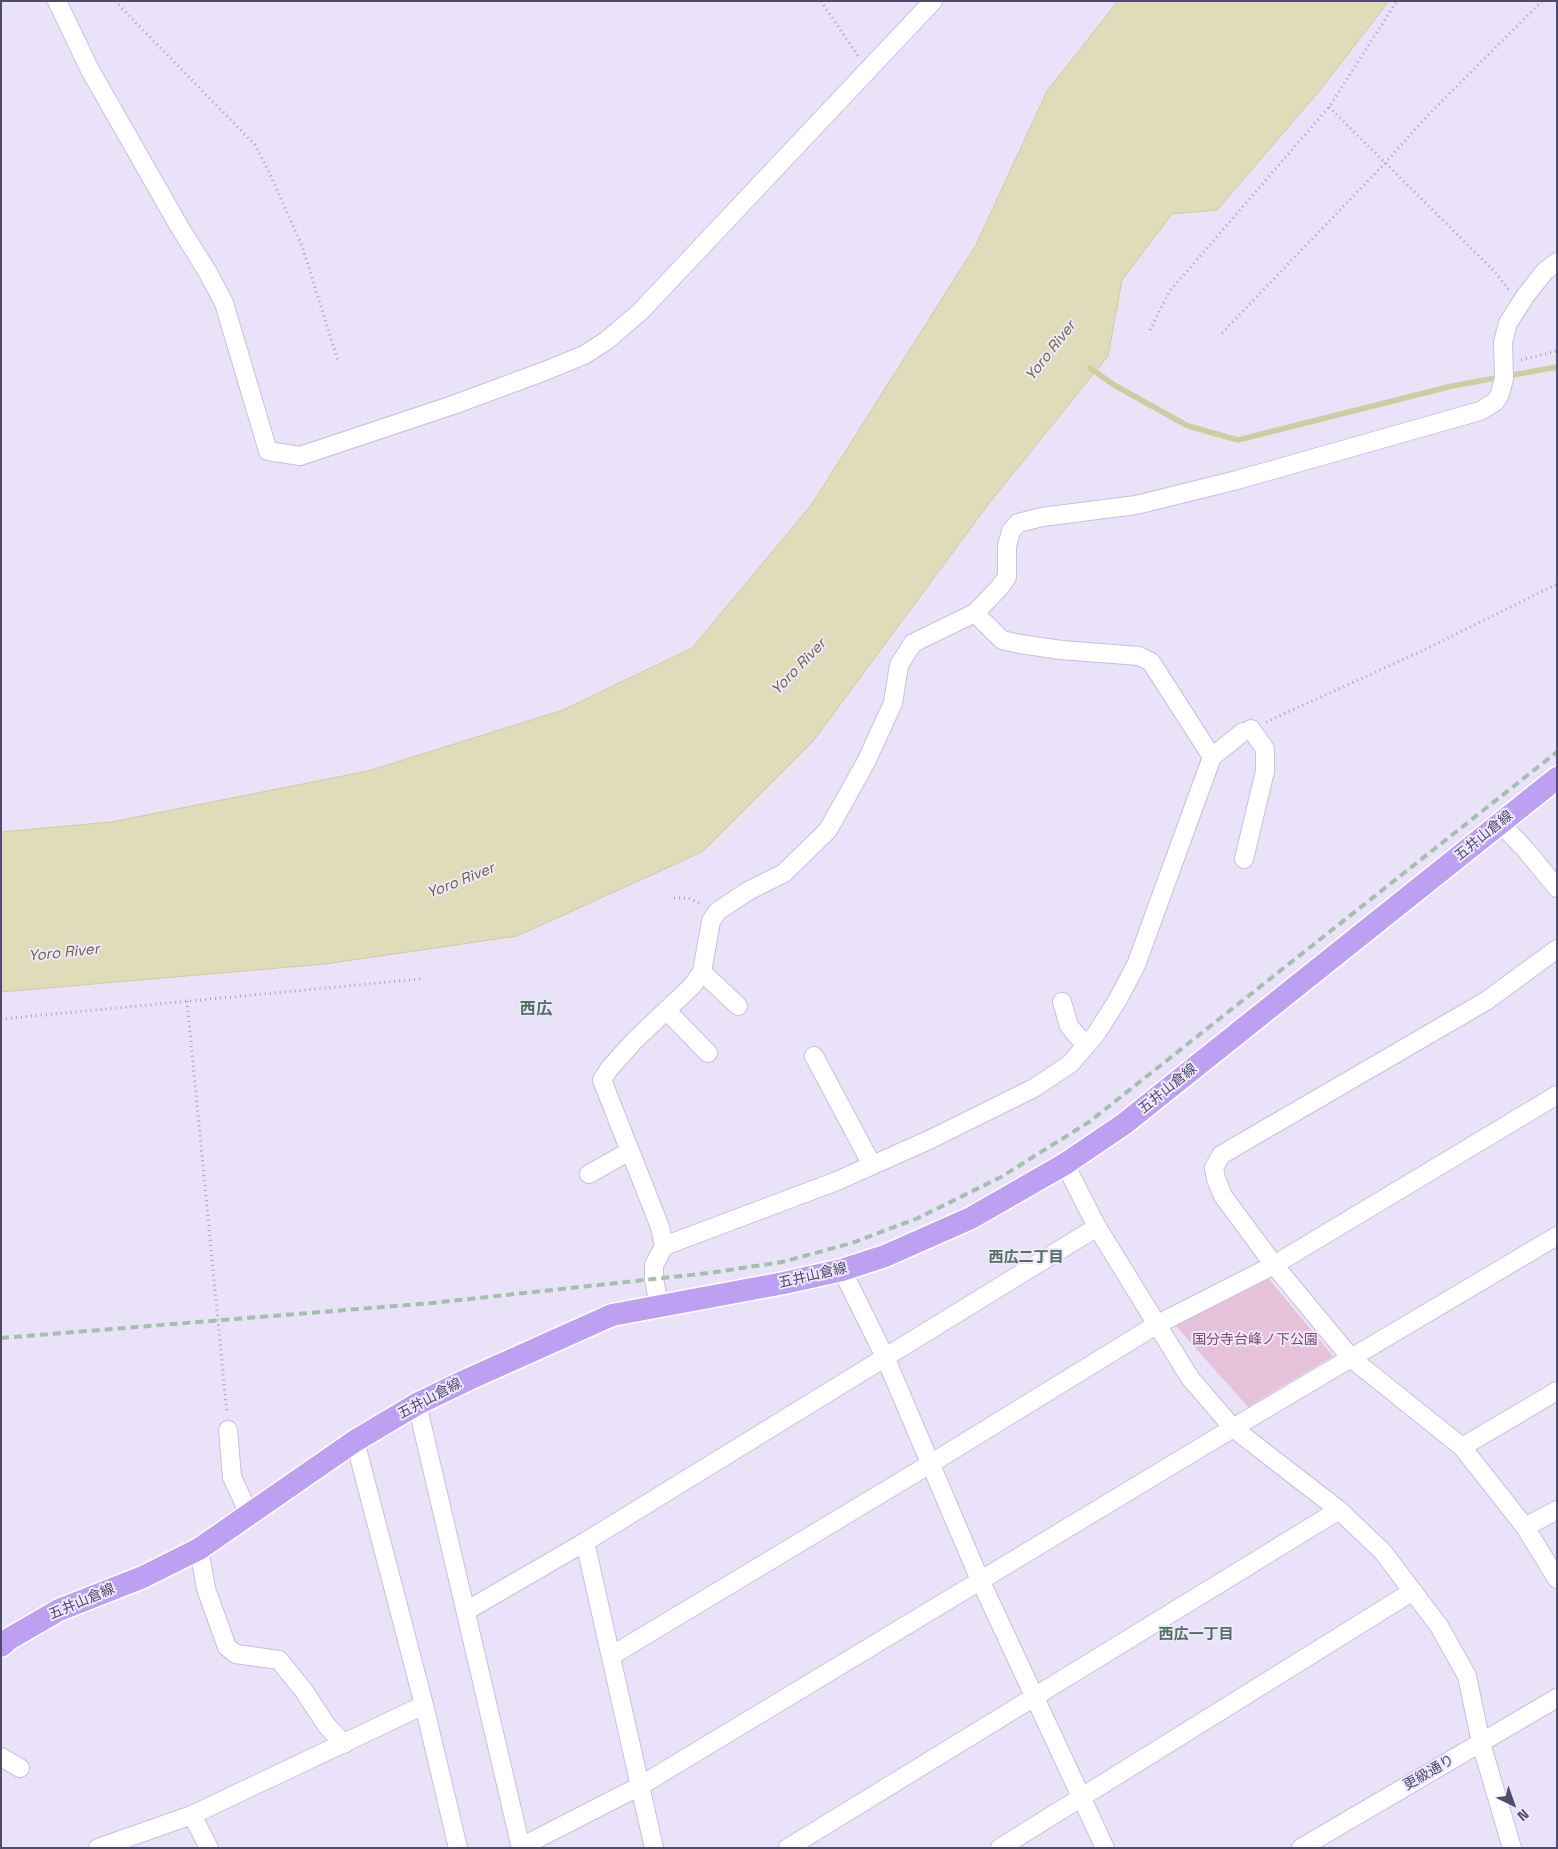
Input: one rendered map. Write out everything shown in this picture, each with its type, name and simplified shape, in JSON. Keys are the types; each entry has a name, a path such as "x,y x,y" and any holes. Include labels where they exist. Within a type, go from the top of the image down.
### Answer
{"main road":[{"name":"五井山倉線","path":"1,1646 9,1639 59,1610 143,1577 199,1549 355,1441 417,1404 469,1378 612,1315 784,1283 842,1270 885,1256 971,1218 1066,1164 1124,1124 1557,778"}],"street":[{"path":"57,1 90,70 224,303 268,451 300,456 453,405 545,371 584,355 606,341 640,312 933,1"},
{"path":"659,1305 654,1279 654,1265 664,1246 660,1227 602,1080 609,1069 692,986 702,972 710,921 718,910 748,891 784,873 828,830 866,762 893,703 899,666 913,643 975,613 1007,577 1007,546 1011,531 1018,523 1042,517 1154,501 1237,480 1480,411 1495,402 1500,394 1504,378 1503,342 1508,322 1545,271 1557,262"},
{"path":"975,613 1002,640 1061,650 1139,656 1151,662 1212,757"},
{"path":"664,1246 837,1181 931,1139 1034,1088 1070,1064 1096,1034 1118,1001 1136,965 1212,757 1247,730 1265,749 1265,771 1244,860"},
{"path":"1500,823 1526,849 1557,888"},
{"path":"1557,949 1486,1001 1221,1155 1214,1168 1223,1196 1274,1265 1351,1358 1462,1447 1526,1527 1557,1579"},
{"path":"702,972 738,1006"},
{"path":"1062,1002 1069,1026 1086,1046"},
{"path":"667,1011 708,1053"},
{"path":"814,1056 872,1165"},
{"path":"611,1656 1156,1325 1274,1265 1557,1095"},
{"path":"589,1174 630,1151"},
{"path":"1066,1164 1097,1227 1190,1378 1233,1428 1339,1510 1383,1552 1439,1626 1467,1676 1481,1743 1512,1848"},
{"path":"466,1611 585,1542 1097,1227"},
{"path":"417,1404 521,1847 640,1786 1233,1428 1557,1236"},
{"path":"842,1270 884,1357 980,1580 1105,1848"},
{"path":"1462,1447 1557,1391"},
{"path":"228,1430 232,1477 249,1514"},
{"path":"355,1441 424,1705 458,1848"},
{"path":"788,1848 1339,1510"},
{"path":"1526,1527 1557,1510"},
{"path":"585,1542 654,1848"},
{"path":"199,1549 206,1589 228,1648 236,1654 280,1660 304,1691 327,1726 344,1744"},
{"path":"1000,1848 1413,1591"},
{"name":"更級通り","path":"1301,1848 1557,1698"},
{"path":"98,1848 192,1815 424,1705"},
{"path":"1,1757 20,1768"},
{"path":"192,1815 209,1848"}],"path":[{"path":"116,1 255,145 270,172 302,246 338,361"},
{"path":"821,1 868,71"},
{"path":"1150,330 1169,292 1329,107 1397,1"},
{"path":"1222,332 1429,114 1542,1"},
{"path":"1329,107 1494,270 1520,304"},
{"path":"1503,364 1557,351"},
{"path":"1247,730 1426,649 1557,584"},
{"path":"674,898 688,898 718,910"},
{"path":"1,1019 420,979"},
{"path":"187,1001 228,1430"}],"green space":[{"name":"国分寺台峰ノ下公園","path":"1263,1272 1333,1356 1248,1407 1176,1326"}],"water":[{"name":"Yoro River","path":"1118,1 1389,1 1321,89 1217,210 1172,214 1122,280 1108,356 990,502 814,740 702,852 517,936 325,964 1,992 1,832 111,822 368,771 563,710 692,648 812,504 976,245 1047,91"}],"waterway":[{"path":"1090,368 1114,385 1188,426 1238,440 1452,386 1557,367"}],"railway":[{"path":"1,1338 432,1303 709,1273 782,1262 852,1243 918,1218 1001,1177 1089,1122 1557,752"}],"district":[{"name":"西広","path":"536,1010"},
{"name":"西広二丁目","path":"1026,1258"},
{"name":"西広一丁目","path":"1196,1635"}]}
